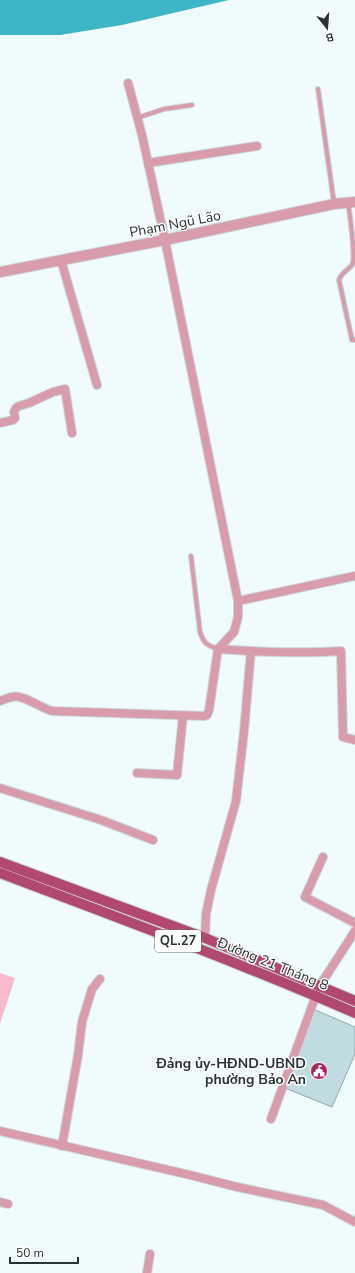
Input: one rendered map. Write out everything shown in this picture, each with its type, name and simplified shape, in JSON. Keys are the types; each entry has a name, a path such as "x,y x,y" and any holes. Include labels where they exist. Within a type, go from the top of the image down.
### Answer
{"main road":[{"name":"Đường 21 Tháng 8","path":"0,862 205,938 318,991 355,1013"},
{"name":"Đường 21 Tháng 8","path":"0,873 318,991 355,1001"}],"street":[{"path":"0,701 13,697 19,697 44,709 52,711 183,716 207,715 218,649 234,632 238,617 238,601 165,240 128,83"},
{"path":"148,163 257,146"},
{"name":"Phạm Ngũ Lão","path":"0,272 165,240 334,204 352,202"},
{"path":"61,260 97,385"},
{"path":"0,423 13,420 15,418 14,412 19,406 53,392 65,389 72,433"},
{"path":"238,601 355,576"},
{"path":"218,649 312,653 341,651 343,737 355,740"},
{"path":"205,938 206,914 211,890 236,801 251,651"},
{"path":"137,773 177,774 183,716"},
{"path":"0,788 101,820 153,840"},
{"path":"323,857 306,896 355,923"},
{"path":"271,1118 318,991 355,931"},
{"path":"62,1146 78,1055 82,1022 92,989 100,979"},
{"path":"0,1131 190,1175 237,1188 323,1206 355,1222"},
{"path":"147,1273 150,1254"}],"lane":[{"path":"318,89 334,204"},
{"path":"137,118 164,109 192,105"},
{"path":"352,202 353,261 351,266 341,274 339,280 352,340 355,340"},
{"path":"191,556 200,632 207,645 218,649"}],"shaded area":[{"path":"0,973 15,978 0,1024"}],"water":[{"path":"0,0 229,0 122,25 60,35 0,35"}],"building":[{"name":"Đảng ủy-HĐND-UBND phường Bảo An","path":"313,1009 355,1027 355,1054 332,1107 285,1088"}],"place":[{"name":"Đảng ủy-HĐND-UBND phường Bảo An","path":"319,1071"}]}
